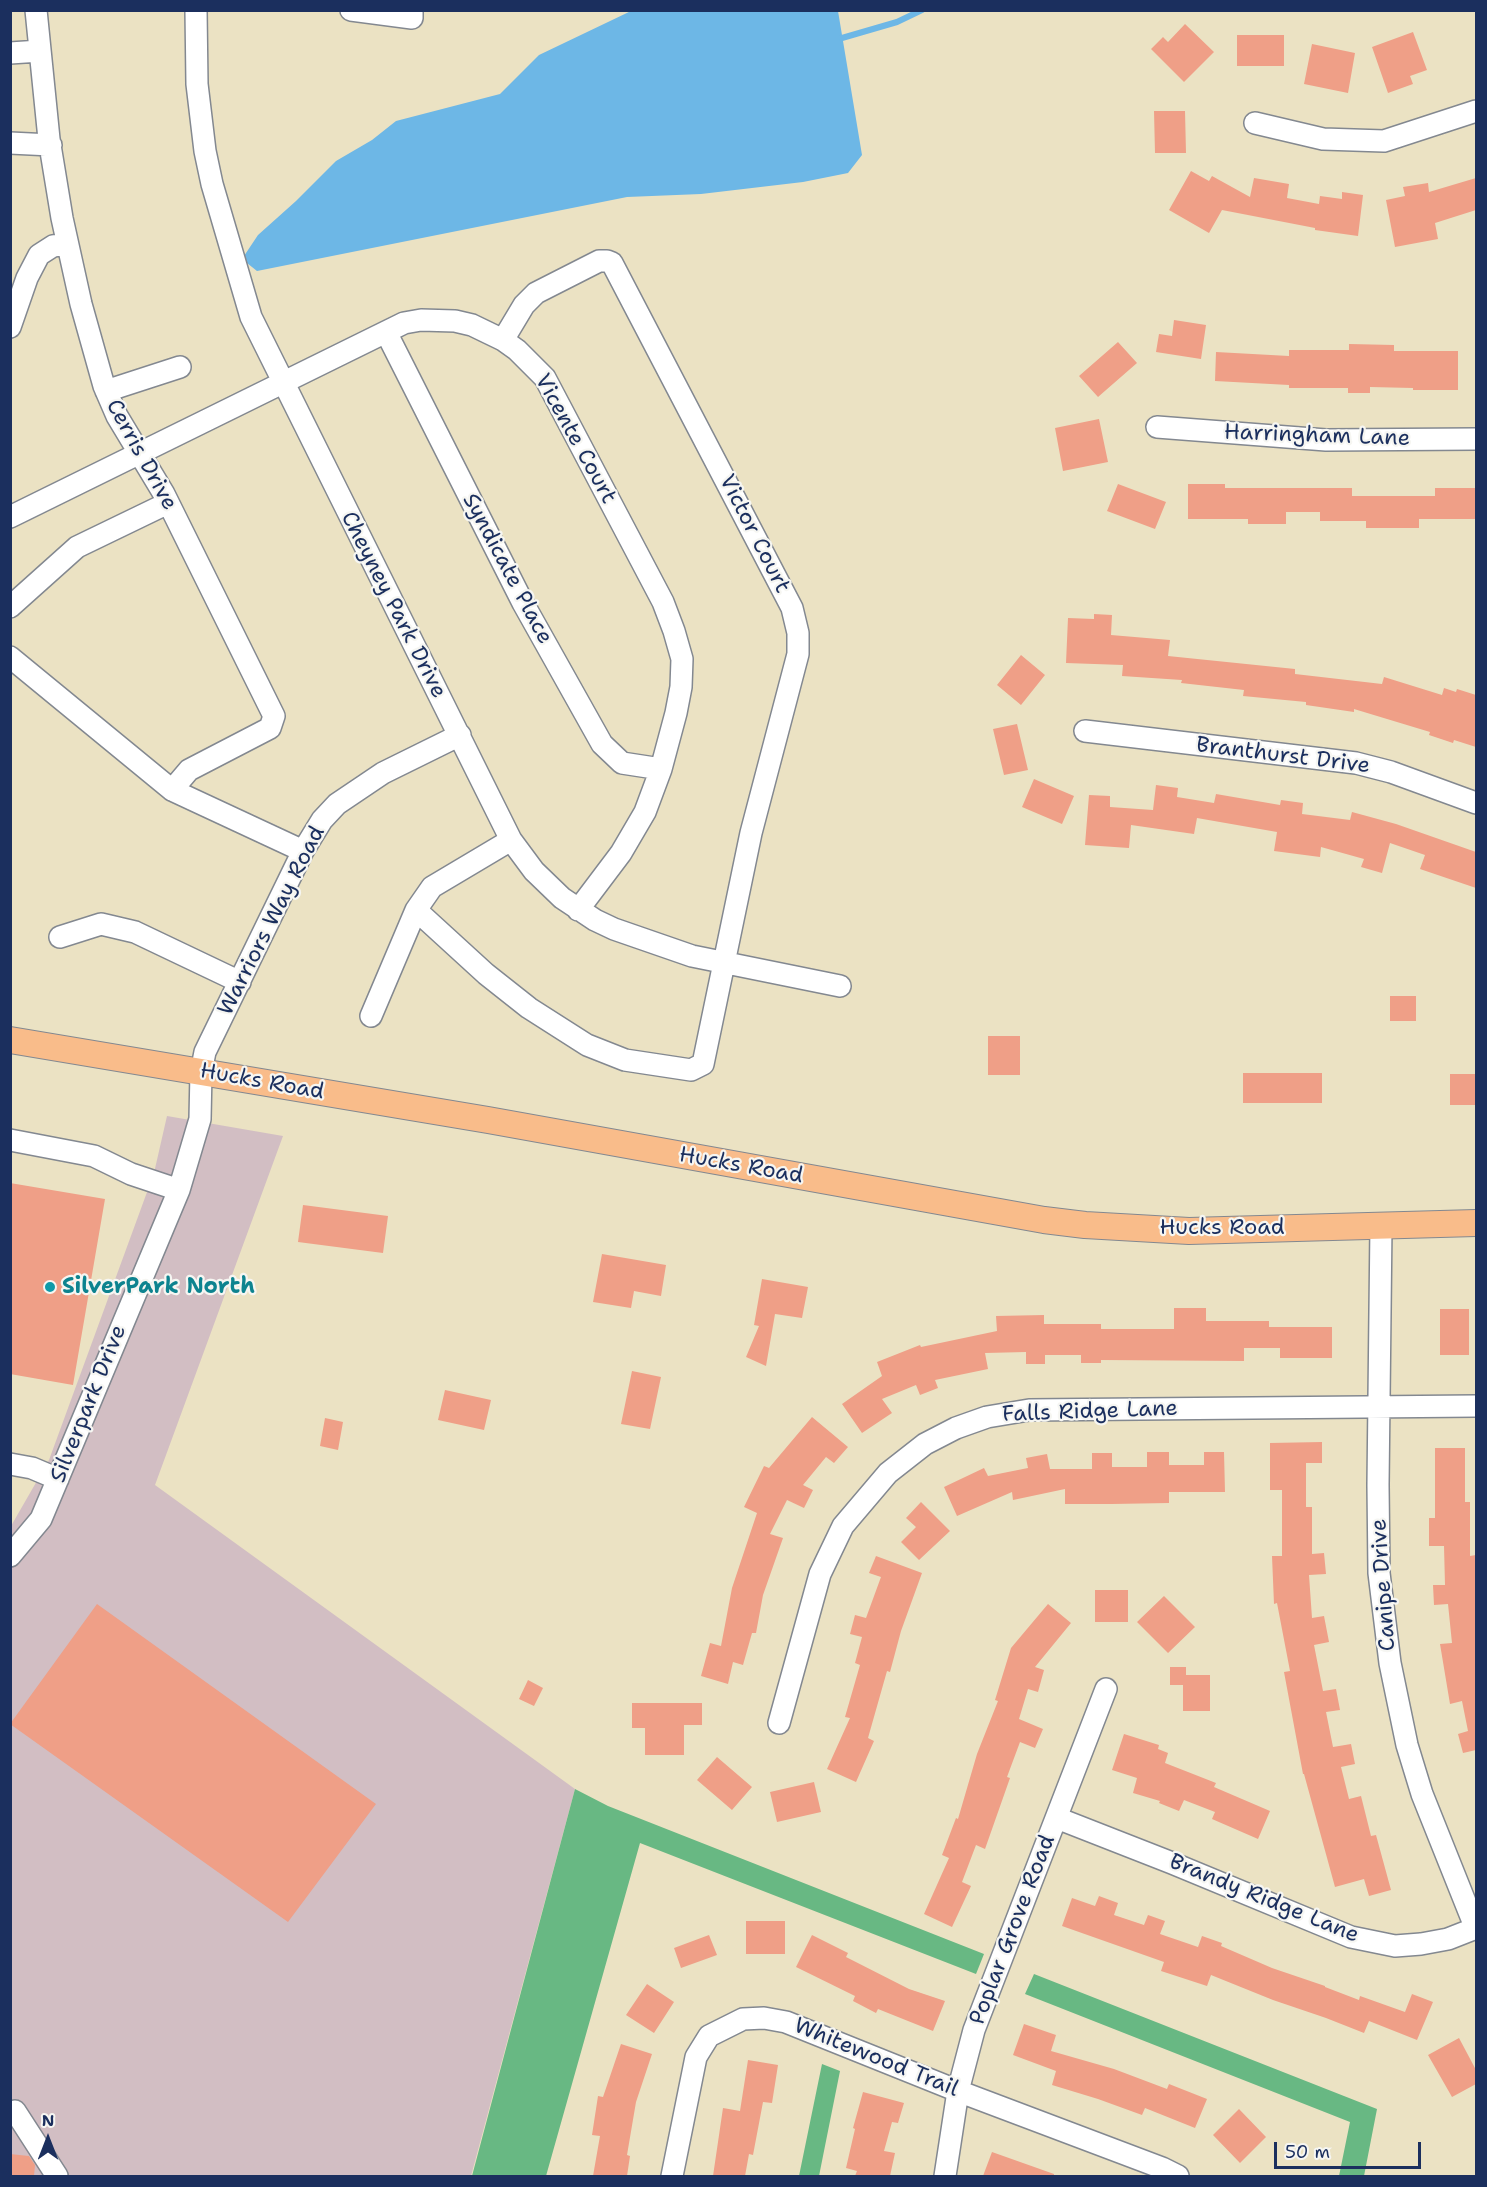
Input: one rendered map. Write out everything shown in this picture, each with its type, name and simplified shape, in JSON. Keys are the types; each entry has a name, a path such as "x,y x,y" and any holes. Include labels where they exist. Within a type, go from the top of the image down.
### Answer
{"main road":[{"name":"Hucks Road","path":"10,1040 544,1130 1044,1220 1085,1225 1189,1231 1476,1223"}],"street":[{"name":"Cerris Drive","path":"36,10 51,145 67,243 81,304 106,390 117,416 168,502 274,716 270,728 189,770 172,790"},
{"name":"Cheyney Park Drive","path":"196,10 200,117 212,184 251,317 415,651 460,735 511,840 548,885 578,909 605,925 683,953 840,986"},
{"path":"351,10 412,18 412,10"},
{"path":"10,53 40,51"},
{"path":"1255,123 1323,139 1384,141 1476,111"},
{"path":"10,143 51,145"},
{"path":"10,327 27,278 39,255 53,246 67,243"},
{"name":"Victor Court","path":"503,340 524,305 537,293 598,261 612,263 792,608 798,633 798,654 751,833 723,962"},
{"name":"Vicente Court","path":"10,517 404,323 438,320 472,325 503,340 517,350 545,378 663,603 674,631 681,659 681,687 676,713 661,769 645,813 621,853 578,909"},
{"name":"Syndicate Place","path":"386,332 523,603 602,744 622,763 661,769"},
{"path":"106,390 180,367"},
{"name":"Harringham Lane","path":"1157,427 1326,440 1476,439"},
{"path":"10,607 77,547 168,502"},
{"path":"10,657 172,790 303,851"},
{"name":"Branthurst Drive","path":"1085,732 1356,763 1391,772 1476,803"},
{"name":"Warriors Way Road","path":"201,1072 206,1052 303,851 322,820 337,804 383,773 460,735"},
{"path":"371,1016 416,909 432,887 511,840"},
{"path":"416,909 486,974 529,1008 587,1045 625,1060 691,1070 703,1064 723,962"},
{"path":"60,937 101,924 135,932 240,982"},
{"name":"Silverpark Drive","path":"10,1556 41,1519 179,1190 200,1119 201,1072"},
{"path":"10,1140 94,1156 131,1174 179,1190"},
{"name":"Canipe Drive","path":"1381,1225 1379,1573 1392,1674 1407,1745 1422,1794 1476,1929"},
{"name":"Falls Ridge Lane","path":"779,1723 820,1574 843,1526 888,1473 925,1444 956,1428 987,1417 1029,1410 1476,1406"},
{"path":"10,1464 32,1468 58,1479"},
{"name":"Poplar Grove Road","path":"945,2176 958,2091 974,2030 1106,1689"},
{"name":"Brandy Ridge Lane","path":"1057,1818 1351,1937 1395,1946 1448,1939 1476,1929"},
{"name":"Whitewood Trail","path":"672,2176 696,2057 709,2036 743,2019 764,2018 786,2022 1178,2176"},
{"path":"10,2113 15,2111 57,2176"}],"shaded area":[{"name":"SilverPark North","path":"167,1116 283,1136 155,1485 575,1789 471,2176 11,2176 11,1526 49,1460 154,1173"}],"green space":[{"path":"575,1789 608,1806 984,1954 976,1974 640,1843 546,2176 472,2176"},
{"path":"1034,1974 1377,2109 1364,2176 1339,2176 1350,2122 1025,1994"},
{"path":"822,2064 840,2071 819,2176 799,2176"}],"water":[{"path":"631,11 838,11 862,155 848,173 803,182 701,194 627,197 257,271 242,259 258,235 336,161 372,140 396,121 500,94 539,55"}],"building":[{"path":"1185,24 1214,52 1184,82 1151,49 1163,37 1168,42"},
{"path":"1413,32 1427,70 1410,76 1413,84 1388,93 1372,47"},
{"path":"1237,35 1284,35 1284,66 1237,66"},
{"path":"1312,44 1355,53 1348,93 1304,84"},
{"path":"1154,111 1185,111 1186,153 1155,153"},
{"path":"1191,171 1209,181 1212,176 1250,197 1254,178 1289,184 1287,198 1319,204 1320,196 1342,199 1342,192 1363,195 1358,236 1315,230 1315,228 1222,210 1209,233 1169,210"},
{"path":"1476,178 1476,210 1435,223 1438,239 1395,247 1386,200 1405,196 1403,187 1428,183 1429,192"},
{"path":"1174,320 1206,325 1201,359 1156,352 1159,334 1172,336"},
{"path":"1118,342 1137,363 1098,397 1079,376"},
{"path":"1349,344 1394,345 1394,351 1458,351 1458,390 1370,387 1370,393 1348,393 1348,388 1289,388 1289,385 1215,381 1216,352 1289,356 1289,350 1349,350"},
{"path":"1099,419 1108,462 1063,471 1055,428"},
{"path":"1118,484 1166,502 1155,529 1107,511"},
{"path":"1188,484 1225,484 1225,488 1352,488 1352,496 1435,496 1435,488 1476,488 1476,519 1419,519 1419,528 1366,528 1366,521 1320,521 1320,512 1286,512 1286,524 1248,524 1248,519 1188,519"},
{"path":"1094,614 1112,615 1111,635 1170,640 1168,656 1295,669 1295,674 1382,684 1384,677 1442,695 1444,688 1456,692 1457,689 1476,695 1476,747 1454,740 1453,743 1429,735 1430,732 1354,709 1354,712 1306,705 1306,702 1243,696 1244,690 1181,683 1182,680 1122,676 1123,665 1066,663 1068,618 1094,619"},
{"path":"1021,655 1045,675 1021,705 997,685"},
{"path":"1017,724 1028,770 1004,775 993,729"},
{"path":"1034,779 1074,796 1062,824 1022,807"},
{"path":"1156,785 1178,788 1177,797 1214,803 1216,794 1280,805 1281,800 1303,803 1302,814 1350,820 1352,812 1396,824 1476,852 1476,888 1420,869 1425,855 1390,843 1382,873 1361,867 1364,859 1321,847 1320,857 1274,851 1277,832 1197,818 1194,834 1131,825 1129,848 1085,845 1089,795 1110,796 1110,807 1153,810"},
{"path":"1390,996 1416,996 1416,1021 1390,1021"},
{"path":"988,1036 1020,1036 1020,1075 988,1075"},
{"path":"1243,1073 1322,1073 1322,1103 1243,1103"},
{"path":"1450,1074 1476,1074 1476,1105 1450,1105"},
{"name":"SilverPark North","path":"10,1183 105,1199 73,1385 10,1374"},
{"path":"303,1205 388,1216 383,1253 298,1242"},
{"path":"602,1254 666,1265 661,1296 634,1291 631,1308 593,1302"},
{"path":"762,1279 808,1287 802,1318 775,1314 766,1366 746,1357 759,1326 754,1325"},
{"path":"1174,1308 1206,1308 1206,1321 1269,1321 1269,1327 1332,1327 1332,1358 1280,1358 1280,1348 1244,1348 1244,1361 1101,1360 1101,1363 1081,1363 1081,1355 1045,1355 1045,1364 1026,1364 1026,1352 985,1353 988,1369 935,1380 938,1388 920,1395 916,1385 882,1399 892,1413 862,1433 842,1404 882,1376 877,1362 920,1345 921,1347 997,1331 996,1316 1044,1315 1044,1324 1101,1324 1101,1329 1174,1329"},
{"path":"1440,1309 1469,1309 1469,1355 1440,1355"},
{"path":"632,1371 661,1377 650,1429 621,1424"},
{"path":"445,1390 491,1400 484,1430 438,1420"},
{"path":"812,1417 848,1447 834,1463 826,1457 803,1485 813,1490 804,1508 787,1500 770,1534 783,1538 763,1595 756,1633 752,1633 743,1665 733,1662 728,1684 701,1676 710,1643 721,1646 732,1588 757,1513 744,1507 764,1466 769,1468"},
{"path":"325,1418 343,1422 338,1450 320,1446"},
{"path":"1322,1442 1322,1463 1306,1463 1306,1507 1312,1507 1312,1554 1324,1553 1326,1574 1309,1575 1312,1618 1324,1616 1329,1642 1314,1645 1323,1691 1336,1689 1340,1710 1326,1712 1333,1747 1351,1744 1355,1764 1341,1767 1349,1799 1361,1796 1371,1836 1376,1835 1391,1890 1369,1896 1364,1879 1335,1887 1303,1774 1284,1672 1290,1671 1277,1603 1274,1604 1272,1556 1282,1556 1282,1490 1270,1490 1270,1443"},
{"path":"1435,1448 1465,1448 1465,1502 1470,1502 1470,1556 1476,1555 1476,1750 1463,1753 1458,1734 1468,1731 1462,1701 1450,1704 1440,1644 1452,1643 1448,1604 1434,1605 1433,1585 1445,1585 1444,1546 1429,1546 1429,1518 1435,1518"},
{"path":"1147,1452 1169,1452 1169,1465 1204,1465 1204,1452 1224,1452 1225,1492 1169,1492 1169,1503 1065,1504 1065,1489 1013,1500 1012,1492 957,1516 944,1487 984,1468 988,1476 1028,1468 1026,1458 1047,1454 1050,1469 1092,1469 1092,1453 1112,1453 1112,1467 1147,1467"},
{"path":"921,1502 950,1531 919,1560 901,1542 916,1527 906,1518"},
{"path":"876,1556 922,1573 901,1631 890,1672 887,1671 868,1738 874,1741 856,1782 827,1769 850,1718 845,1717 860,1665 855,1663 862,1637 850,1634 855,1615 866,1618 881,1577 869,1573"},
{"path":"1095,1590 1128,1590 1128,1622 1095,1622"},
{"path":"1164,1596 1195,1627 1168,1653 1137,1622"},
{"path":"97,1604 376,1804 288,1922 10,1724"},
{"path":"1048,1604 1071,1623 1035,1667 1044,1670 1038,1692 1028,1689 1019,1719 1043,1729 1035,1748 1020,1742 985,1849 976,1845 962,1882 971,1886 952,1927 924,1914 949,1858 942,1855 956,1818 958,1819 977,1754 998,1701 995,1700 1011,1648"},
{"path":"1170,1667 1186,1667 1186,1675 1210,1675 1210,1711 1183,1711 1183,1685 1170,1685"},
{"path":"528,1680 543,1688 534,1706 519,1699"},
{"path":"632,1703 702,1703 702,1725 684,1725 684,1755 645,1755 645,1728 632,1728"},
{"path":"1124,1734 1159,1745 1158,1749 1168,1753 1165,1763 1216,1783 1214,1787 1270,1811 1258,1839 1212,1819 1215,1812 1184,1800 1179,1811 1159,1803 1160,1801 1133,1793 1137,1778 1112,1770"},
{"path":"717,1757 752,1787 732,1810 697,1780"},
{"path":"814,1782 821,1812 777,1822 770,1792"},
{"path":"1099,1896 1118,1903 1114,1915 1144,1925 1148,1915 1165,1921 1160,1934 1198,1947 1202,1936 1222,1943 1221,1946 1272,1968 1359,2000 1360,1996 1405,2012 1412,1994 1433,2002 1417,2040 1369,2021 1364,2033 1211,1975 1207,1986 1161,1971 1164,1962 1062,1926 1072,1898 1095,1906"},
{"path":"746,1921 785,1921 785,1954 746,1954"},
{"path":"709,1935 717,1955 681,1968 674,1948"},
{"path":"812,1935 848,1953 846,1957 909,1989 945,2001 933,2031 878,2009 876,2013 853,2001 855,1996 796,1967"},
{"path":"647,1984 674,2002 654,2033 626,2015"},
{"path":"1024,2024 1056,2035 1051,2051 1114,2069 1167,2089 1169,2084 1207,2099 1195,2128 1145,2108 1142,2115 1052,2085 1056,2071 1013,2055"},
{"path":"1459,2038 1476,2070 1476,2084 1452,2097 1428,2055"},
{"path":"621,2044 652,2054 636,2102 627,2155 630,2156 627,2176 593,2176 600,2136 592,2135 598,2096 603,2097"},
{"path":"748,2060 778,2065 772,2103 763,2102 753,2155 749,2154 745,2176 713,2176 723,2108 740,2111"},
{"path":"863,2092 904,2103 898,2123 892,2122 884,2151 895,2153 890,2176 855,2176 857,2171 846,2168 855,2129 853,2128"},
{"path":"1239,2109 1266,2137 1240,2163 1213,2135"},
{"path":"992,2152 1054,2174 1054,2176 983,2176"},
{"path":"10,2154 29,2156 35,2165 34,2176 10,2176"}],"waterway":[{"path":"842,38 897,22 922,10"}],"place":[{"name":"SilverPark North","path":"50,1287"}]}
